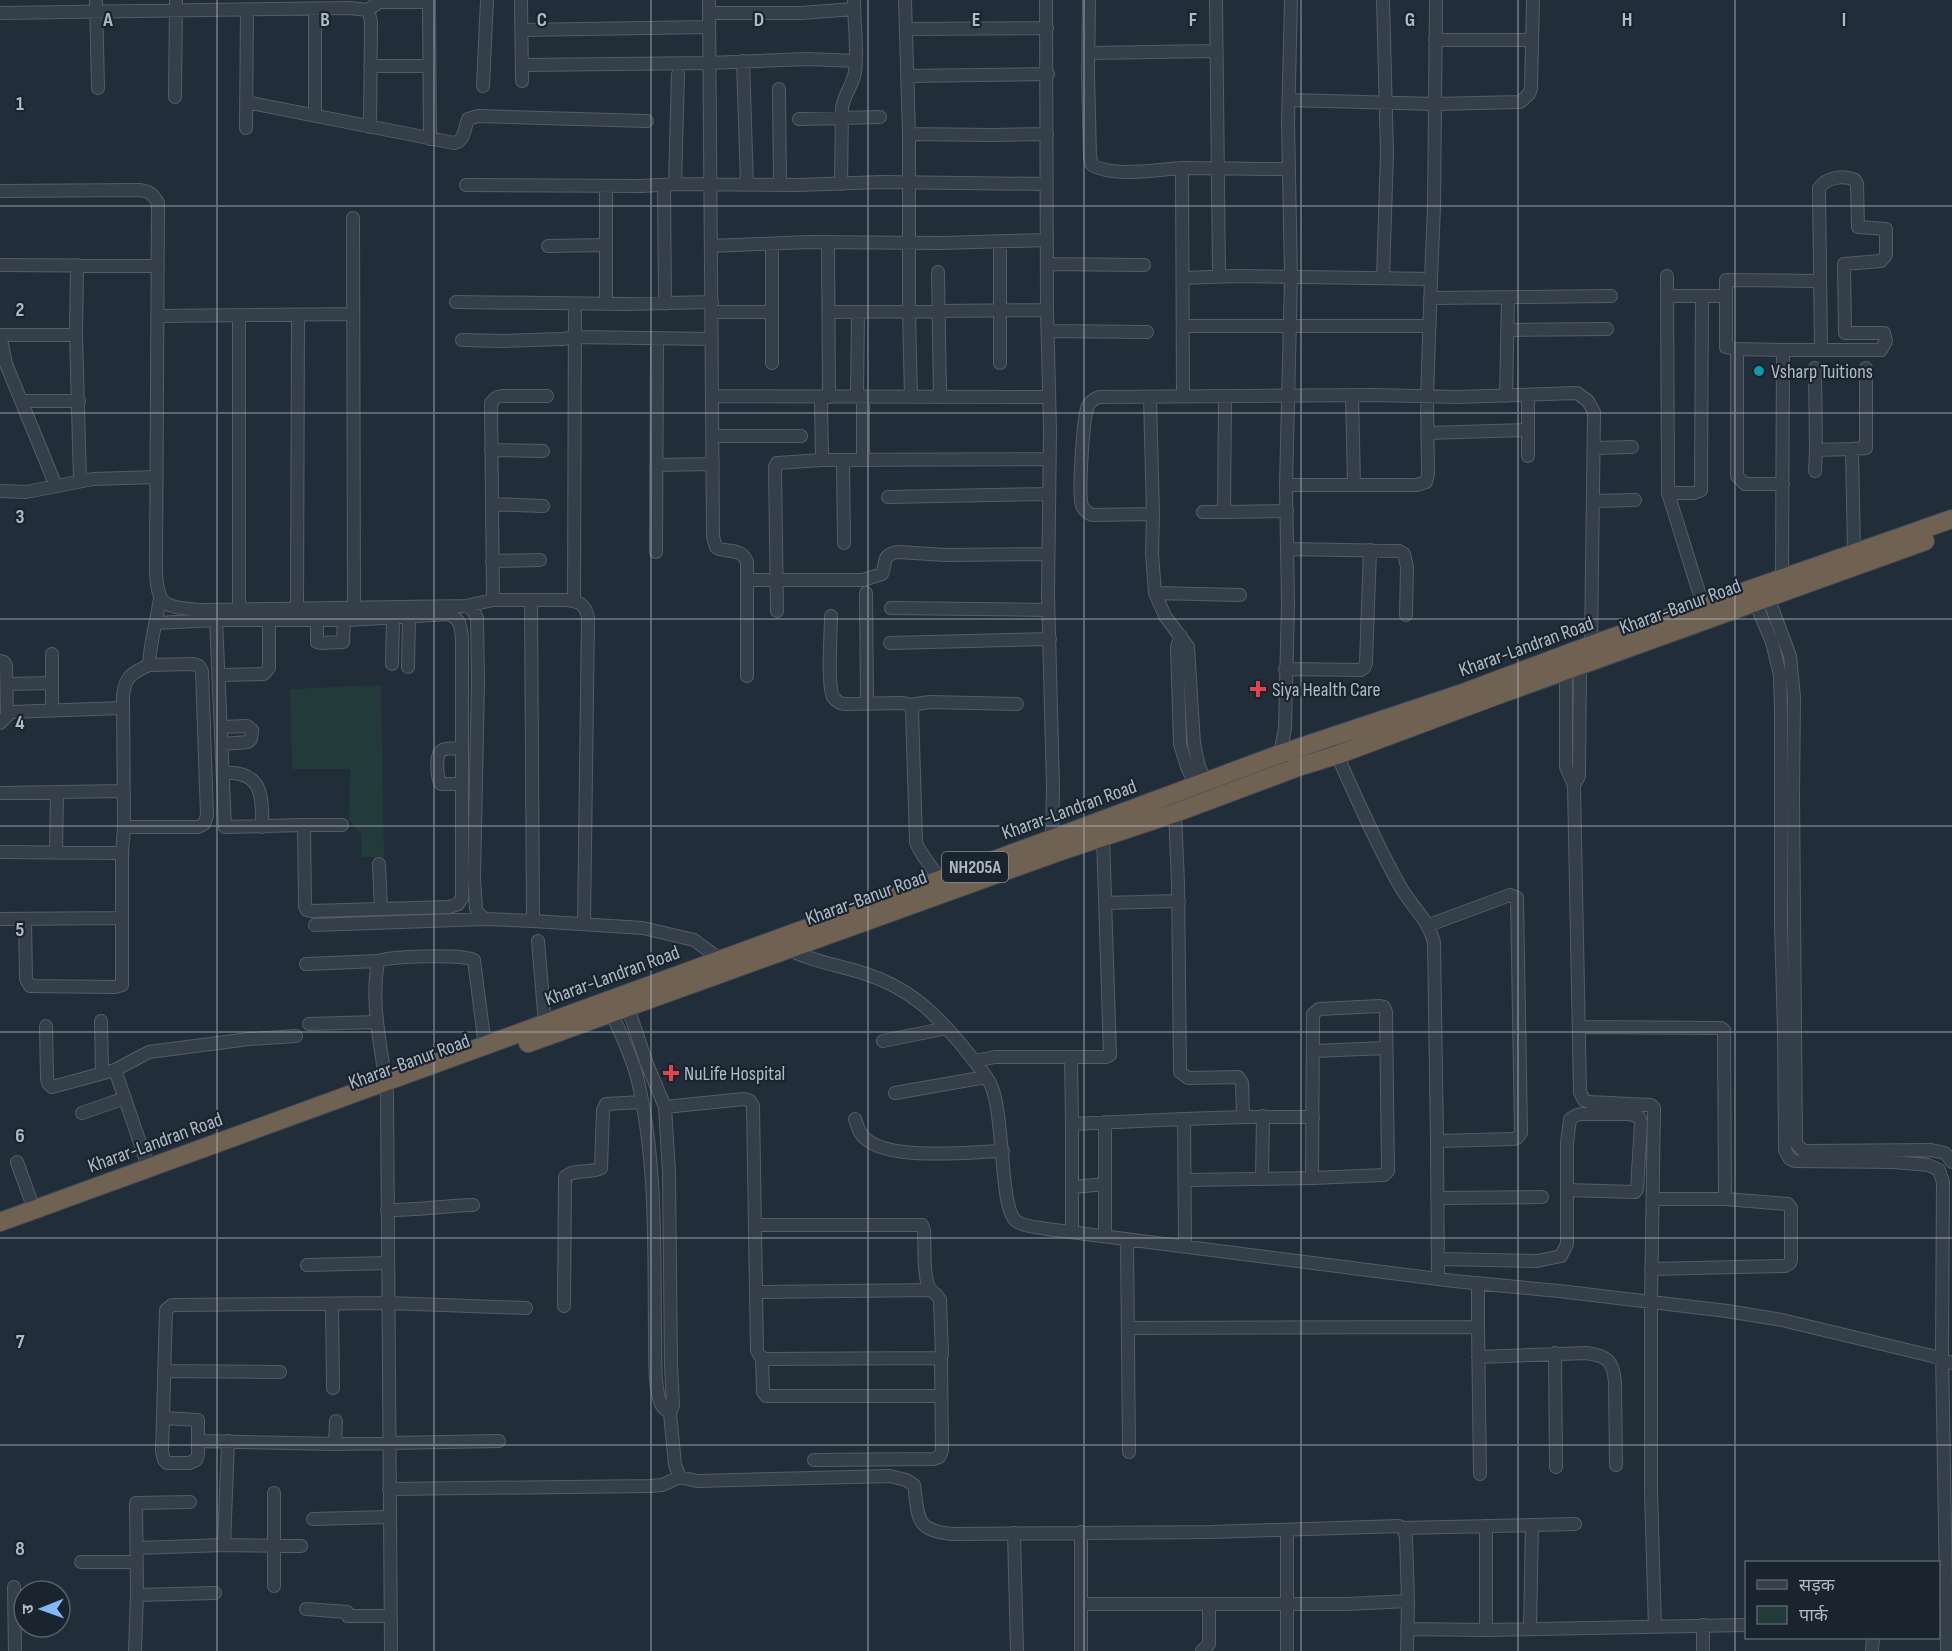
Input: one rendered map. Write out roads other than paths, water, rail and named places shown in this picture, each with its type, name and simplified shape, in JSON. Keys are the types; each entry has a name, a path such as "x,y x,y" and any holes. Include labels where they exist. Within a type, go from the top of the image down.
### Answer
{"highway":[{"name":"Kharar-Landran Road","path":"0,1222 386,1087 545,1024 630,1003 721,960 786,943 939,880 1054,846 1201,784 1280,754 1463,693 1583,661 1704,605 1952,519"},
{"name":"Kharar-Banur Road","path":"0,1234 386,1087 630,1003 786,943 1054,846 1103,837 1175,813 1337,755 1583,661 1952,531"}],"street":[{"path":"483,86 487,0"},
{"path":"521,0 522,81"},
{"path":"709,0 713,514 715,543 719,549 740,552 747,562 747,676"},
{"path":"905,0 909,134 911,397"},
{"path":"1046,0 1050,459 1048,610 1054,846"},
{"path":"1089,0 1088,53 1092,165 1106,169 1146,172 1182,168 1289,169"},
{"path":"1215,0 1219,276"},
{"path":"1287,771 1280,754 1285,728 1288,549 1286,484 1291,277 1289,100 1291,0"},
{"path":"1383,0 1386,102 1383,278"},
{"path":"1286,484 1354,485 1422,484 1426,482 1434,207 1436,0"},
{"path":"1289,100 1435,104 1513,102 1525,98 1531,88 1533,0"},
{"path":"368,10 379,1 429,1 430,139"},
{"path":"0,13 96,6 315,9 349,4 368,10"},
{"path":"709,13 809,13 854,5 855,61 853,81 843,100 841,184"},
{"path":"96,6 98,88"},
{"path":"175,97 176,6"},
{"path":"244,7 246,128"},
{"path":"315,9 315,116"},
{"path":"368,10 371,21 370,128"},
{"path":"521,30 709,27"},
{"path":"906,28 1047,28"},
{"path":"1435,39 1531,40"},
{"path":"1088,53 1216,51"},
{"path":"522,66 808,59 855,61"},
{"path":"743,61 747,185"},
{"path":"370,66 429,66"},
{"path":"665,304 669,185 678,74"},
{"path":"907,76 1048,74"},
{"path":"779,89 780,185"},
{"path":"246,102 370,128 459,142 463,138 468,120 478,116 646,121"},
{"path":"799,119 880,117"},
{"path":"909,134 1047,134"},
{"path":"1182,168 1183,396"},
{"path":"1819,280 1726,280 1726,347 1783,350 1821,350 1881,350 1886,341 1884,333 1845,333 1844,264 1881,261 1886,255 1886,229 1858,226 1857,184 1851,178 1831,178 1819,188 1821,350"},
{"path":"466,185 1047,184"},
{"path":"606,186 606,304"},
{"path":"0,192 148,191 158,203 156,588 165,604 201,610 297,609 466,606 492,600 531,600 574,601 584,607 588,618 584,924"},
{"path":"353,218 354,607"},
{"path":"711,246 828,242 1000,243 1047,240"},
{"path":"822,460 829,312 828,242"},
{"path":"1000,243 1000,363"},
{"path":"772,244 772,363"},
{"path":"548,246 606,245"},
{"path":"1047,264 1144,265"},
{"path":"0,265 158,266"},
{"path":"77,265 76,335 80,480"},
{"path":"938,272 940,397"},
{"path":"1184,278 1219,276 1431,279"},
{"path":"1667,276 1668,493 1704,605"},
{"path":"1430,298 1611,296"},
{"path":"1668,296 1719,296"},
{"path":"1668,493 1686,494 1701,490 1702,296"},
{"path":"1506,396 1508,298"},
{"path":"456,302 665,304 772,312"},
{"path":"574,601 575,304"},
{"path":"829,312 1047,310"},
{"path":"858,312 863,460"},
{"path":"157,316 352,314"},
{"path":"239,315 239,608"},
{"path":"297,609 298,315"},
{"path":"1184,326 1430,326"},
{"path":"1507,330 1607,329"},
{"path":"1048,332 1147,332"},
{"path":"56,486 6,364 0,335 76,335"},
{"path":"462,340 503,341 576,337 712,339"},
{"path":"656,552 657,338"},
{"path":"1737,349 1737,476 1746,484 1783,484"},
{"path":"1782,577 1783,350"},
{"path":"1815,368 1815,471"},
{"path":"1816,450 1866,448 1866,368"},
{"path":"1153,514 1092,515 1082,505 1085,416 1091,401 1099,397 1352,395 1427,397 1570,392 1577,393 1588,400 1594,412 1593,501 1583,661 1579,776 1574,785 1580,1092 1584,1100 1589,1102 1651,1105 1654,1108 1651,1491 1655,1627"},
{"path":"1352,395 1354,485"},
{"path":"1528,395 1528,456"},
{"path":"492,600 491,404 493,399 502,396 547,396"},
{"path":"713,396 1049,397"},
{"path":"1150,397 1152,554 1155,593 1165,616 1181,636 1177,647 1179,737 1183,756 1201,784"},
{"path":"1224,512 1225,397"},
{"path":"22,401 79,401"},
{"path":"1428,433 1528,430"},
{"path":"712,436 801,436"},
{"path":"1594,448 1632,447"},
{"path":"1852,449 1854,552"},
{"path":"491,450 543,451"},
{"path":"777,611 775,467 780,462 1050,459"},
{"path":"843,460 844,543"},
{"path":"656,465 713,464"},
{"path":"0,491 26,492 80,480 156,477"},
{"path":"888,497 1049,494"},
{"path":"1593,501 1635,500"},
{"path":"492,504 543,506"},
{"path":"1203,512 1287,511"},
{"path":"1288,549 1399,551 1404,554 1407,567 1406,615"},
{"path":"1285,669 1360,670 1364,668 1370,550"},
{"path":"747,580 870,578 882,574 887,556 898,552 934,555 1048,554"},
{"path":"492,561 540,560"},
{"path":"866,593 867,704"},
{"path":"1155,593 1240,595"},
{"path":"149,665 160,598"},
{"path":"1762,599 1790,656 1794,697 1794,859 1788,968 1785,1150 1790,1159 1795,1161 1894,1162 1928,1165 1940,1170"},
{"path":"1762,599 1780,675 1780,859 1788,968 1796,1143 1806,1151 1931,1150 1945,1153 1952,1160 1940,1170"},
{"path":"531,600 533,921"},
{"path":"466,606 473,610 477,618 474,899 478,913 485,920"},
{"path":"891,608 1048,610"},
{"path":"156,623 216,620 344,620 449,614 458,619 461,625 462,748 462,898 458,904 449,907 307,910 305,906 304,825"},
{"path":"408,667 409,616"},
{"path":"831,616 832,693 838,703 1017,704"},
{"path":"392,664 393,617"},
{"path":"216,620 225,827 342,825"},
{"path":"219,675 264,674 266,672 269,668 269,620"},
{"path":"316,620 317,642 319,643 343,642 344,620"},
{"path":"890,643 1050,639"},
{"path":"52,654 52,710"},
{"path":"0,661 6,666 4,719"},
{"path":"25,920 26,979 30,986 115,987 120,986 123,982 122,708 124,689 126,681 134,673 149,665 194,664 199,666 202,671 207,816 204,825 198,827 124,826"},
{"path":"7,684 52,683"},
{"path":"910,705 913,713 916,842 919,852 939,880"},
{"path":"4,719 11,712 19,711 122,708"},
{"path":"221,727 247,726 252,730 251,739 248,742 222,744"},
{"path":"462,748 443,750 438,756 438,779 441,784 462,784"},
{"path":"1337,755 1401,888 1429,926 1434,942 1438,1278"},
{"path":"223,773 244,774 251,778 258,787 262,798 261,827"},
{"path":"0,793 122,791"},
{"path":"56,853 57,792"},
{"path":"1175,813 1179,901 1180,1072 1188,1078 1238,1077 1241,1080 1243,1117"},
{"path":"975,1061 995,1057 1106,1057 1110,1055 1103,837"},
{"path":"0,852 122,853"},
{"path":"1780,859 1794,859"},
{"path":"380,864 381,909"},
{"path":"1429,926 1510,895 1517,898 1521,1133 1513,1139 1437,1141"},
{"path":"1106,903 1179,901"},
{"path":"0,919 122,918"},
{"path":"315,925 485,920 643,928 694,940 721,960"},
{"path":"538,941 545,1024"},
{"path":"786,943 811,960 865,974 903,989 929,1009 975,1061 992,1087 1003,1151 1008,1203 1014,1219 1022,1225 1782,1320 1947,1362"},
{"path":"306,964 431,957 467,957 474,960 485,1046"},
{"path":"378,961 376,1022 386,1087 391,1651"},
{"path":"630,1003 630,1053 642,1102 651,1173 658,1392 662,1406 670,1413"},
{"path":"630,1003 647,1064 665,1107 669,1172 673,1405 670,1413 675,1465 680,1477"},
{"path":"1185,1180 1312,1178 1384,1175 1389,1167 1385,1009 1380,1006 1319,1009 1312,1017 1314,1051 1312,1178"},
{"path":"101,1021 102,1073"},
{"path":"309,1024 376,1022"},
{"path":"46,1026 47,1078 52,1087 115,1070 149,1052 249,1039 296,1036"},
{"path":"1579,1027 1721,1028 1724,1030 1725,1199"},
{"path":"883,1041 947,1028"},
{"path":"1314,1051 1386,1048"},
{"path":"1071,1057 1072,1232"},
{"path":"115,1070 149,1168"},
{"path":"895,1093 986,1077"},
{"path":"82,1113 125,1098"},
{"path":"665,1107 744,1099 750,1101 754,1113 758,1351 762,1358 762,1392 765,1396 941,1396"},
{"path":"564,1306 565,1177 569,1173 601,1168 603,1110 606,1104 642,1102"},
{"path":"1438,1259 1537,1261 1561,1256 1566,1244 1567,1143 1570,1119 1581,1114 1630,1114 1639,1117 1641,1123 1635,1192 1567,1190"},
{"path":"1262,1179 1263,1116"},
{"path":"1072,1124 1263,1116 1313,1117"},
{"path":"855,1119 858,1129 867,1140 893,1152 1003,1151"},
{"path":"1184,1119 1185,1246"},
{"path":"1105,1122 1105,1236"},
{"path":"1790,1159 1801,1149"},
{"path":"17,1162 34,1209"},
{"path":"1940,1170 1944,1189 1947,1247 1947,1651"},
{"path":"1073,1187 1105,1185"},
{"path":"1437,1198 1542,1197"},
{"path":"1652,1269 1785,1266 1790,1263 1790,1205 1725,1199 1653,1199"},
{"path":"387,1210 473,1205"},
{"path":"756,1225 921,1225 924,1231 927,1280 931,1290 938,1295 940,1300 942,1451 939,1457 933,1459 814,1460"},
{"path":"1127,1239 1129,1452"},
{"path":"307,1265 388,1263"},
{"path":"1478,1283 1480,1474"},
{"path":"757,1292 931,1290"},
{"path":"332,1304 333,1389"},
{"path":"163,1418 198,1420 199,1441 196,1460 176,1463 165,1461 162,1451 166,1310 170,1306 388,1304 526,1308"},
{"path":"1129,1328 1478,1327"},
{"path":"1478,1357 1555,1353 1599,1355 1611,1364 1614,1370 1617,1408 1616,1465"},
{"path":"1555,1353 1556,1467"},
{"path":"762,1358 938,1358 940,1356"},
{"path":"164,1371 280,1372"},
{"path":"335,1444 336,1421"},
{"path":"199,1441 335,1444 499,1441"},
{"path":"224,1545 228,1441"},
{"path":"388,1489 650,1486 662,1485 680,1477 697,1481 890,1476 906,1480 914,1485 917,1508 925,1527 935,1532 952,1534 1212,1532 1392,1525 1403,1528 1575,1524"},
{"path":"274,1493 274,1586"},
{"path":"135,1651 136,1503 190,1502"},
{"path":"313,1519 389,1517"},
{"path":"1530,1628 1532,1525"},
{"path":"1486,1526 1486,1630"},
{"path":"1403,1528 1407,1545 1407,1651"},
{"path":"1287,1530 1287,1651"},
{"path":"1081,1532 1081,1651"},
{"path":"1014,1533 1017,1651"},
{"path":"137,1548 224,1545 302,1546"},
{"path":"81,1562 137,1562"},
{"path":"137,1595 215,1593"},
{"path":"1081,1604 1346,1604 1408,1601"},
{"path":"1202,1651 1209,1644 1209,1604"},
{"path":"306,1610 347,1612 348,1616 390,1616"},
{"path":"1703,1625 1703,1651"},
{"path":"1407,1629 1486,1630 1745,1625"}],"place":[{"name":"Vsharp Tuitions","path":"1759,371"},
{"name":"Siya Health Care","path":"1258,689"},
{"name":"NuLife Hospital","path":"671,1073"}]}
